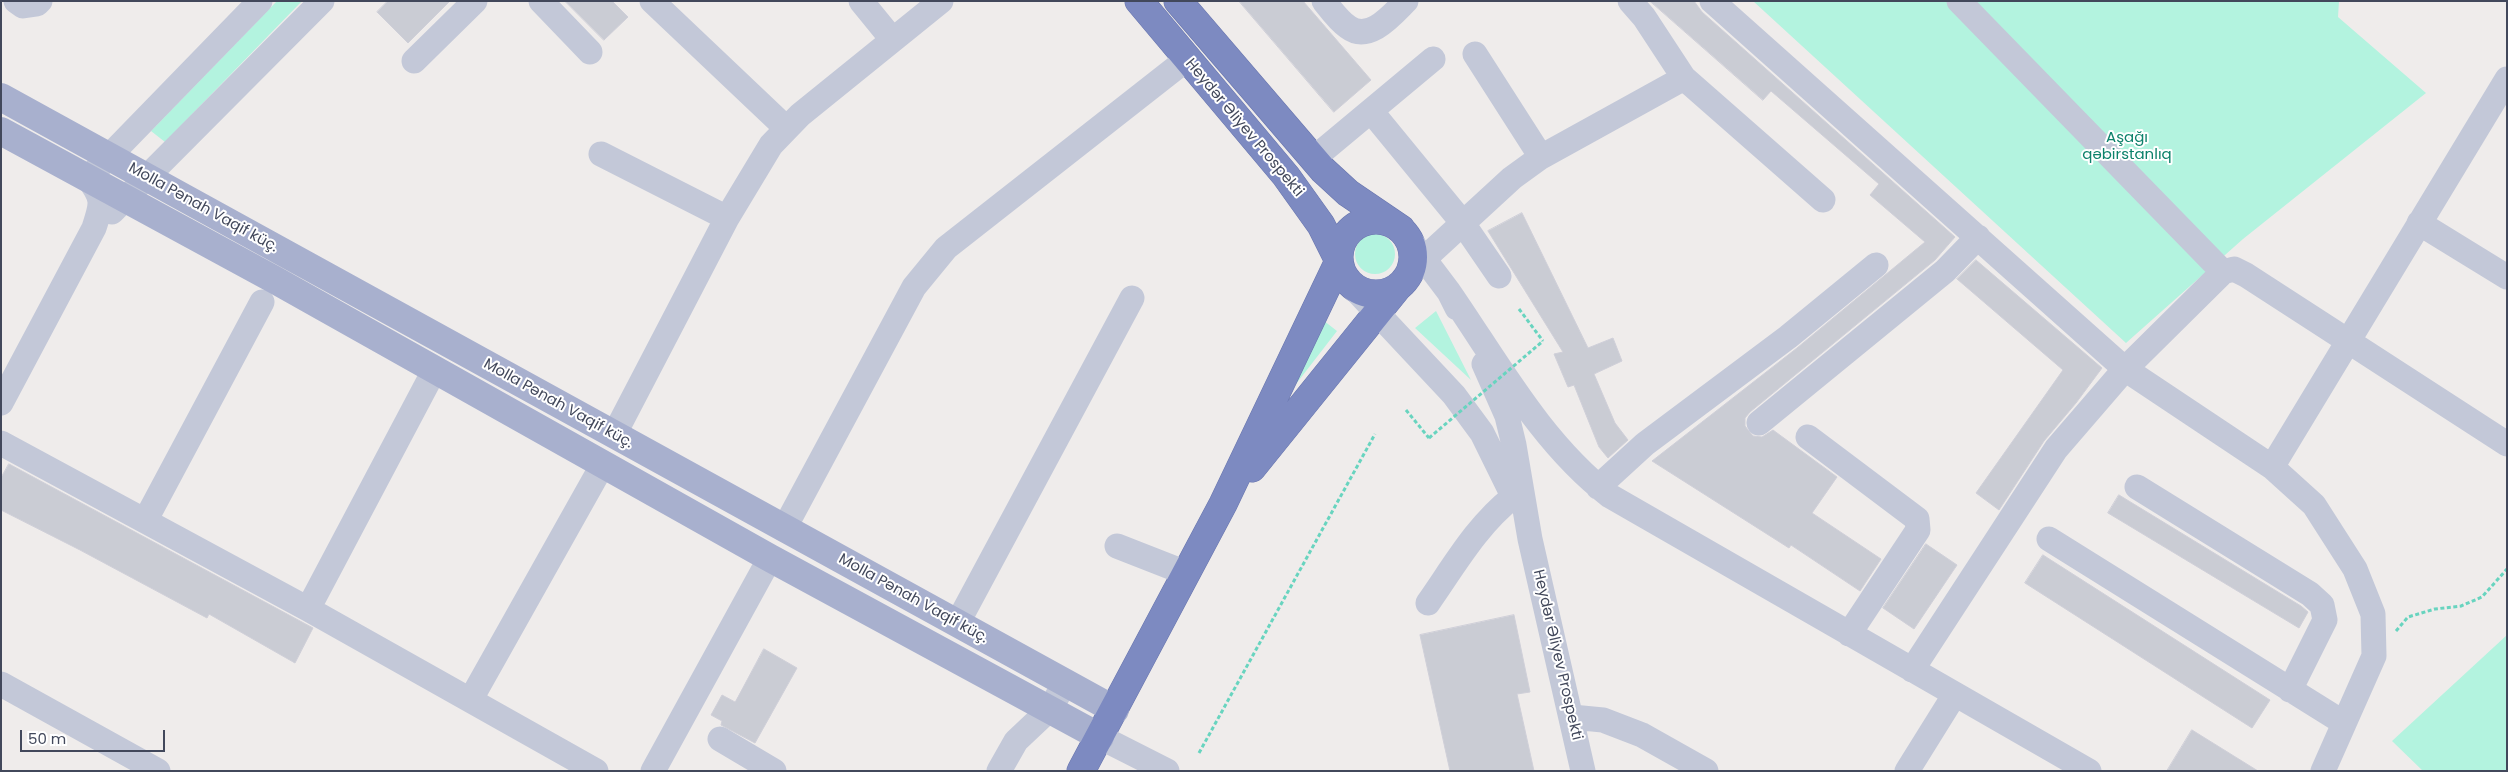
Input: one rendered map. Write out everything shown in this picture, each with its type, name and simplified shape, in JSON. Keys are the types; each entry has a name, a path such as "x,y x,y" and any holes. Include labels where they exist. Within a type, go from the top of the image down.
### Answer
{"highway":[{"name":"Heydər Əliyev Prospekti","path":"1139,1 1286,176 1321,225 1344,272"},
{"name":"Heydər Əliyev Prospekti","path":"1178,1 1313,159 1348,193 1408,258"},
{"path":"1365,220 1384,220 1408,258 1387,293 1374,294 1361,291 1344,272 1339,248 1344,236 1353,226 1365,220"},
{"path":"1223,504 1376,312 1408,258"},
{"path":"1081,771 1115,710 1344,272"}],"main road":[{"name":"Molla Pənah Vaqif küç.","path":"1,98 1115,710"},
{"name":"Molla Pənah Vaqif küç.","path":"1,130 125,200 435,369 770,558 1051,708 1100,737"}],"street":[{"path":"16,1 23,6 37,4 40,1"},
{"path":"1,402 94,228 102,203 88,178 260,1"},
{"path":"94,228 148,178 322,1"},
{"path":"414,61 475,1"},
{"path":"542,1 590,52"},
{"path":"652,1 786,128"},
{"path":"861,1 892,39"},
{"path":"614,435 727,218 771,145 786,128 892,39 941,1"},
{"path":"1324,1 1347,27 1357,32 1367,32 1383,24 1406,1"},
{"path":"1630,1 1644,17 1684,78 1824,200"},
{"path":"1712,1 2125,368 2272,467 2314,505 2355,569 2373,614 2374,656 2323,771"},
{"path":"1959,1 2223,272"},
{"path":"1475,54 1541,157"},
{"path":"784,529 914,287 926,269 946,248 1187,59"},
{"path":"1313,159 1433,59"},
{"path":"1408,258 1462,222 1512,178 1541,157 1684,78"},
{"path":"2272,467 2419,222 2499,109 2507,79"},
{"path":"1371,111 1462,222 1499,276"},
{"path":"601,154 727,218"},
{"path":"2419,222 2507,277"},
{"path":"1759,423 1945,270 1978,237"},
{"name":"Heydər Əliyev Prospekti","path":"1408,258 1449,292 1481,357 1506,416 1514,444 1530,539 1583,771"},
{"path":"1598,487 1645,444 1788,337 1876,265"},
{"path":"1912,670 2056,449 2125,368 2223,272 2234,269 2246,275 2507,444"},
{"name":"Heydər Əliyev Prospekti","path":"1344,272 1376,312 1454,396 1482,433 1513,496 1530,539"},
{"path":"1449,292 1539,423 1561,451 1610,496 2089,771"},
{"path":"957,624 1132,298"},
{"path":"145,521 262,302"},
{"path":"308,609 435,369"},
{"path":"1808,437 1917,519 1918,530 1849,634"},
{"path":"1,443 308,609 596,771"},
{"path":"471,699 603,464"},
{"path":"2137,487 2310,594 2322,606 2325,620 2290,690"},
{"path":"1428,603 1481,528 1513,496"},
{"path":"2049,539 2344,723"},
{"path":"1117,546 1186,574"},
{"path":"654,771 770,558"},
{"path":"998,771 1016,741 1051,708 1065,682"},
{"path":"1,684 158,771"},
{"path":"1907,771 1955,694"},
{"path":"1572,717 1603,720 1642,735 1706,771"},
{"path":"1100,737 1167,771"},
{"path":"720,739 774,771"}],"path":[{"path":"1406,410 1429,438 1543,340 1519,309"},
{"path":"1199,753 1375,434"},
{"path":"2374,656 2408,617 2435,608 2461,606 2482,597 2507,569"}],"green space":[{"path":"277,1 302,1 165,142 151,131"},
{"name":"Aşağı qəbirstanlıq","path":"1753,1 2339,1 2338,17 2426,93 2243,239 2126,343"},
{"path":"1375,234 1389,240 1395,254 1389,268 1375,274 1361,268 1355,254 1361,240"},
{"path":"1436,311 1471,380 1415,328"},
{"path":"1319,317 1337,331 1279,406"},
{"path":"2507,635 2507,771 2423,771 2392,741"}],"building":[{"path":"388,1 450,1 408,43 377,12"},
{"path":"565,1 612,1 628,17 604,40"},
{"path":"1239,1 1303,1 1371,80 1334,112"},
{"path":"1650,1 1694,1 1702,12 1955,237 1935,260 1745,418 1745,426 1753,436 1762,437 1773,430 1837,477 1812,513 1881,559 1860,591 1791,545 1789,548 1652,461 1797,348 1925,242 1870,195 1879,184 1771,91 1763,100"},
{"path":"1522,213 1588,348 1613,338 1622,361 1594,374 1615,423 1628,440 1608,458 1599,447 1574,385 1568,387 1554,354 1563,352 1488,231"},
{"path":"1976,260 2102,368 2044,441 1999,510 1976,493 2063,370 1957,279"},
{"path":"9,464 313,628 295,663 209,614 207,618 1,510 1,478"},
{"path":"2119,495 2301,606 2308,612 2299,628 2108,513"},
{"path":"1926,544 1957,565 1914,629 1883,608"},
{"path":"2043,555 2270,700 2252,728 2025,583"},
{"path":"1514,615 1530,692 1517,694 1534,771 1450,771 1420,635"},
{"path":"764,649 797,668 755,743 721,725 722,721 711,715 722,695 735,702"},
{"path":"2192,730 2258,771 2167,771"}]}
